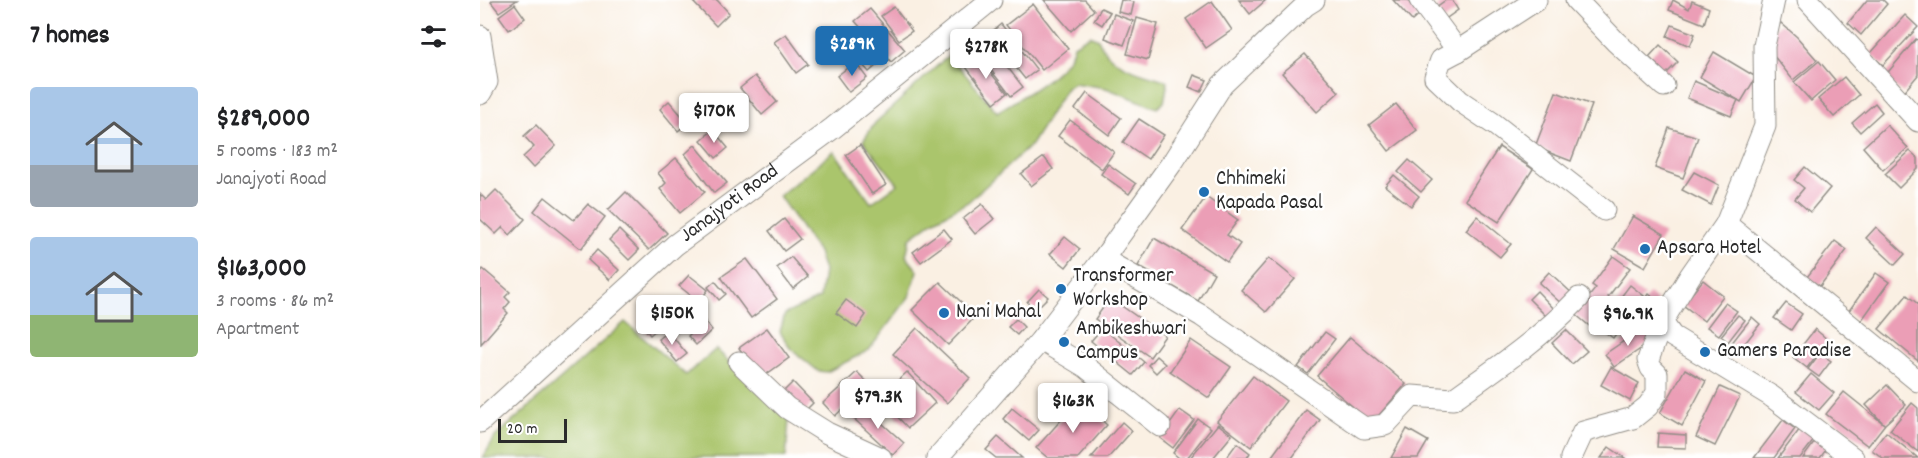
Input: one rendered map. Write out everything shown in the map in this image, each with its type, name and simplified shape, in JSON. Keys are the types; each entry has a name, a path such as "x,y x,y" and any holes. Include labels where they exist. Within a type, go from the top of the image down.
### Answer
{"street":[{"name":"Janajyoti Road","path":"480,422 675,245 833,128 991,0"},
{"path":"937,458 1041,340 1103,259 1174,160 1222,85 1314,0"},
{"path":"1420,0 1458,51"},
{"path":"1536,0 1441,60 1435,76 1460,101 1494,124 1604,210"},
{"path":"1576,0 1616,42 1664,86"},
{"path":"1571,458 1583,432 1633,418 1648,406 1657,393 1657,374 1651,368 1648,360 1662,322 1689,276 1726,224 1765,126 1764,46 1774,0"},
{"path":"1808,0 1918,121"},
{"path":"480,36 487,82 480,94"},
{"path":"1726,224 1918,381"},
{"path":"1103,259 1202,316 1364,428 1384,425 1412,396 1453,399 1536,339 1579,298"},
{"path":"1662,322 1672,336 1772,396 1853,458"},
{"path":"1041,340 1086,368 1160,426"},
{"path":"739,362 787,408 827,433 881,458"}],"green space":[{"path":"1090,35 1098,39 1110,56 1127,68 1168,81 1164,102 1157,108 1106,88 1074,83 1066,88 1031,145 968,202 933,221 910,238 906,256 918,271 909,297 869,350 827,372 818,371 790,348 780,332 785,314 820,298 824,271 818,252 779,196 834,151 871,203 898,184 863,141 875,123 949,55 997,112 1054,75 1070,55 1074,45"},
{"path":"625,322 686,375 716,349 789,419 786,457 483,458 495,437"}],"building":[{"path":"493,0 517,0 499,12 491,2"},
{"path":"698,0 717,0 729,13 716,26 694,3"},
{"path":"1044,0 1085,0 1094,10 1071,31"},
{"path":"1121,0 1134,2 1131,15 1118,12"},
{"path":"1239,0 1266,0 1250,14"},
{"path":"1393,0 1413,0 1423,11 1412,21"},
{"path":"1446,0 1452,0 1458,10 1444,20 1436,7"},
{"path":"1673,0 1689,9 1692,1 1709,8 1704,24 1669,10"},
{"path":"1867,0 1883,0 1887,4 1861,35 1848,23"},
{"path":"1212,1 1232,30 1206,48 1186,19"},
{"path":"515,4 525,18 509,30 499,16"},
{"path":"1033,4 1068,49 1042,70 1006,25"},
{"path":"894,7 912,31 899,40 881,16"},
{"path":"1101,8 1110,12 1102,25 1094,20"},
{"path":"870,9 905,50 891,62 855,21"},
{"path":"1114,14 1133,21 1124,45 1105,38"},
{"path":"1905,15 1918,27 1883,65 1870,54"},
{"path":"1137,18 1158,24 1148,60 1127,54"},
{"path":"1781,23 1817,60 1793,80 1773,55 1773,30"},
{"path":"1001,24 1037,70 1025,79 989,34"},
{"path":"1672,25 1695,34 1690,46 1667,36"},
{"path":"854,28 882,61 869,72 840,39"},
{"path":"786,34 808,64 796,73 774,42"},
{"path":"1916,39 1918,40 1918,75 1903,93 1884,77"},
{"path":"988,42 1023,87 1011,96 976,51"},
{"path":"1660,45 1678,62 1666,74 1649,57"},
{"path":"1714,52 1756,77 1741,102 1700,77"},
{"path":"1305,54 1339,92 1317,112 1282,73"},
{"path":"978,57 1007,93 994,103 966,67"},
{"path":"1819,61 1835,80 1811,101 1794,82"},
{"path":"855,62 867,78 849,92 837,76"},
{"path":"1194,75 1207,80 1201,92 1189,87"},
{"path":"755,76 777,102 762,115 740,88"},
{"path":"1844,77 1859,95 1834,117 1818,99"},
{"path":"1694,81 1738,100 1731,116 1687,98"},
{"path":"1556,92 1592,105 1571,161 1535,147"},
{"path":"1087,93 1121,118 1109,135 1075,109"},
{"path":"669,101 688,123 678,131 660,109"},
{"path":"1875,103 1882,112 1860,132 1852,123"},
{"path":"1396,104 1417,130 1389,151 1369,125"},
{"path":"1139,119 1164,135 1148,159 1123,142"},
{"path":"1070,120 1114,152 1102,169 1058,136"},
{"path":"536,125 556,146 533,168 523,157 534,147 524,136"},
{"path":"1887,125 1908,148 1883,170 1863,147"},
{"path":"1669,128 1698,137 1683,178 1655,168"},
{"path":"713,130 728,148 716,158 701,140"},
{"path":"695,145 727,183 714,193 685,154"},
{"path":"860,145 886,185 872,194 846,155"},
{"path":"1499,147 1533,169 1499,222 1465,200"},
{"path":"1910,151 1918,158 1918,169 1899,188 1885,174"},
{"path":"1044,157 1053,169 1031,186 1021,174"},
{"path":"676,158 705,192 680,213 660,189 666,183 658,173"},
{"path":"1409,160 1432,180 1421,192 1398,172"},
{"path":"1108,164 1136,184 1129,194 1101,174"},
{"path":"1805,167 1830,188 1810,212 1795,199 1804,188 1794,180"},
{"path":"1694,172 1719,185 1711,205 1682,190"},
{"path":"1394,175 1419,196 1411,206 1385,186"},
{"path":"496,190 525,219 510,235 503,227 496,234 480,219 480,194 486,200"},
{"path":"626,192 667,233 649,250 608,210"},
{"path":"545,197 574,220 588,204 605,217 581,249 534,211"},
{"path":"1206,197 1238,220 1227,235 1240,244 1227,262 1182,230"},
{"path":"982,204 994,219 975,234 963,219"},
{"path":"1477,216 1511,244 1500,257 1466,230"},
{"path":"1633,216 1664,234 1645,267 1614,249"},
{"path":"784,219 800,239 784,251 769,231"},
{"path":"1876,227 1905,254 1895,265 1866,238"},
{"path":"944,229 952,239 921,262 913,252"},
{"path":"619,230 639,250 629,260 609,240"},
{"path":"1065,237 1080,249 1066,267 1050,254"},
{"path":"1154,238 1214,273 1198,301 1138,266"},
{"path":"1835,241 1847,250 1820,286 1807,277"},
{"path":"597,250 619,270 610,280 588,260"},
{"path":"1613,256 1630,268 1608,297 1615,303 1593,329 1575,314 1596,288 1592,285"},
{"path":"791,257 808,277 793,289 777,268"},
{"path":"1269,258 1295,279 1266,312 1241,290"},
{"path":"747,259 777,299 751,318 721,277"},
{"path":"483,269 510,292 505,297 510,302 504,309 508,313 481,344 480,273"},
{"path":"1549,272 1576,297 1566,308 1539,283"},
{"path":"1876,273 1889,282 1861,321 1848,312"},
{"path":"689,275 708,290 699,302 679,286"},
{"path":"1703,280 1723,296 1704,321 1683,305"},
{"path":"715,281 726,294 719,300 708,287"},
{"name":"Nani Mahal","path":"940,282 976,316 948,345 912,310"},
{"path":"1630,285 1644,296 1613,338 1598,327"},
{"path":"1039,289 1048,297 1035,310 1027,302"},
{"path":"1537,291 1557,312 1549,319 1529,299"},
{"path":"1649,294 1657,300 1644,319 1636,313"},
{"path":"1907,295 1918,304 1918,361 1879,329"},
{"path":"1110,298 1165,336 1150,357 1095,319"},
{"path":"846,300 866,315 857,328 836,313"},
{"path":"1725,303 1737,311 1719,335 1707,327"},
{"path":"1786,303 1802,314 1791,330 1774,318"},
{"path":"651,311 663,324 650,335 639,322"},
{"path":"1738,315 1745,320 1728,342 1721,336"},
{"path":"1752,317 1760,324 1739,351 1731,344"},
{"path":"1016,319 1024,327 1017,335 1008,327"},
{"path":"704,320 712,330 696,345 688,336"},
{"path":"767,328 789,358 761,378 739,348"},
{"path":"917,328 970,378 947,403 893,354"},
{"path":"1102,328 1144,362 1133,375 1091,341"},
{"path":"1643,328 1652,341 1614,367 1605,354"},
{"path":"1815,329 1828,340 1807,368 1793,357"},
{"path":"1566,330 1587,351 1572,364 1552,343"},
{"path":"668,331 687,354 677,362 658,339"},
{"path":"1325,332 1335,339 1308,374 1298,367"},
{"path":"1350,337 1406,384 1372,423 1317,376"},
{"path":"1191,340 1231,367 1209,398 1170,371"},
{"path":"1820,353 1831,361 1819,377 1808,369"},
{"path":"1156,356 1165,364 1156,373 1148,365"},
{"path":"1611,367 1639,383 1630,401 1601,385"},
{"path":"1685,369 1706,381 1682,426 1660,413"},
{"path":"857,372 869,384 835,416 823,403"},
{"path":"907,372 935,403 908,428 872,390 884,380 891,387"},
{"path":"1811,374 1834,393 1819,410 1796,392"},
{"path":"1253,376 1286,401 1251,447 1217,421"},
{"path":"793,382 813,403 801,415 780,395"},
{"path":"1887,385 1906,405 1885,424 1868,446 1826,414 1844,392 1884,424 1866,405"},
{"path":"1720,387 1740,396 1715,446 1696,437"},
{"path":"1079,400 1107,425 1078,458 1048,458 1036,448"},
{"path":"1912,403 1918,408 1918,452 1890,430"},
{"path":"863,406 904,443 893,455 852,417"},
{"path":"1012,408 1039,430 1029,441 1003,419"},
{"path":"1180,410 1194,420 1173,448 1160,438"},
{"path":"1306,410 1320,420 1292,458 1274,458 1272,456"},
{"path":"1198,419 1211,428 1187,458 1179,458 1173,453"},
{"path":"1783,420 1795,429 1774,458 1754,458"},
{"path":"1122,422 1132,431 1108,458 1091,458"},
{"path":"1218,424 1232,435 1213,458 1190,458"},
{"path":"1803,425 1818,435 1800,458 1778,458"},
{"path":"1407,429 1428,441 1418,458 1391,458"},
{"path":"1886,432 1918,458 1883,458 1872,450"},
{"path":"1658,433 1686,435 1686,448 1657,447"},
{"path":"998,437 1022,458 996,458 986,450"},
{"path":"1817,439 1828,447 1820,458 1803,458"},
{"path":"1237,443 1250,453 1247,458 1226,458"},
{"path":"1609,447 1625,458 1601,458"}],"place":[{"name":"Chhimeki Kapada Pasal","path":"1204,192"},
{"name":"Apsara Hotel","path":"1645,249"},
{"name":"Transformer Workshop","path":"1061,289"},
{"name":"Nani Mahal","path":"944,313"},
{"name":"Ambikeshwari Campus","path":"1064,342"},
{"name":"Gamers Paradise","path":"1705,352"}]}
